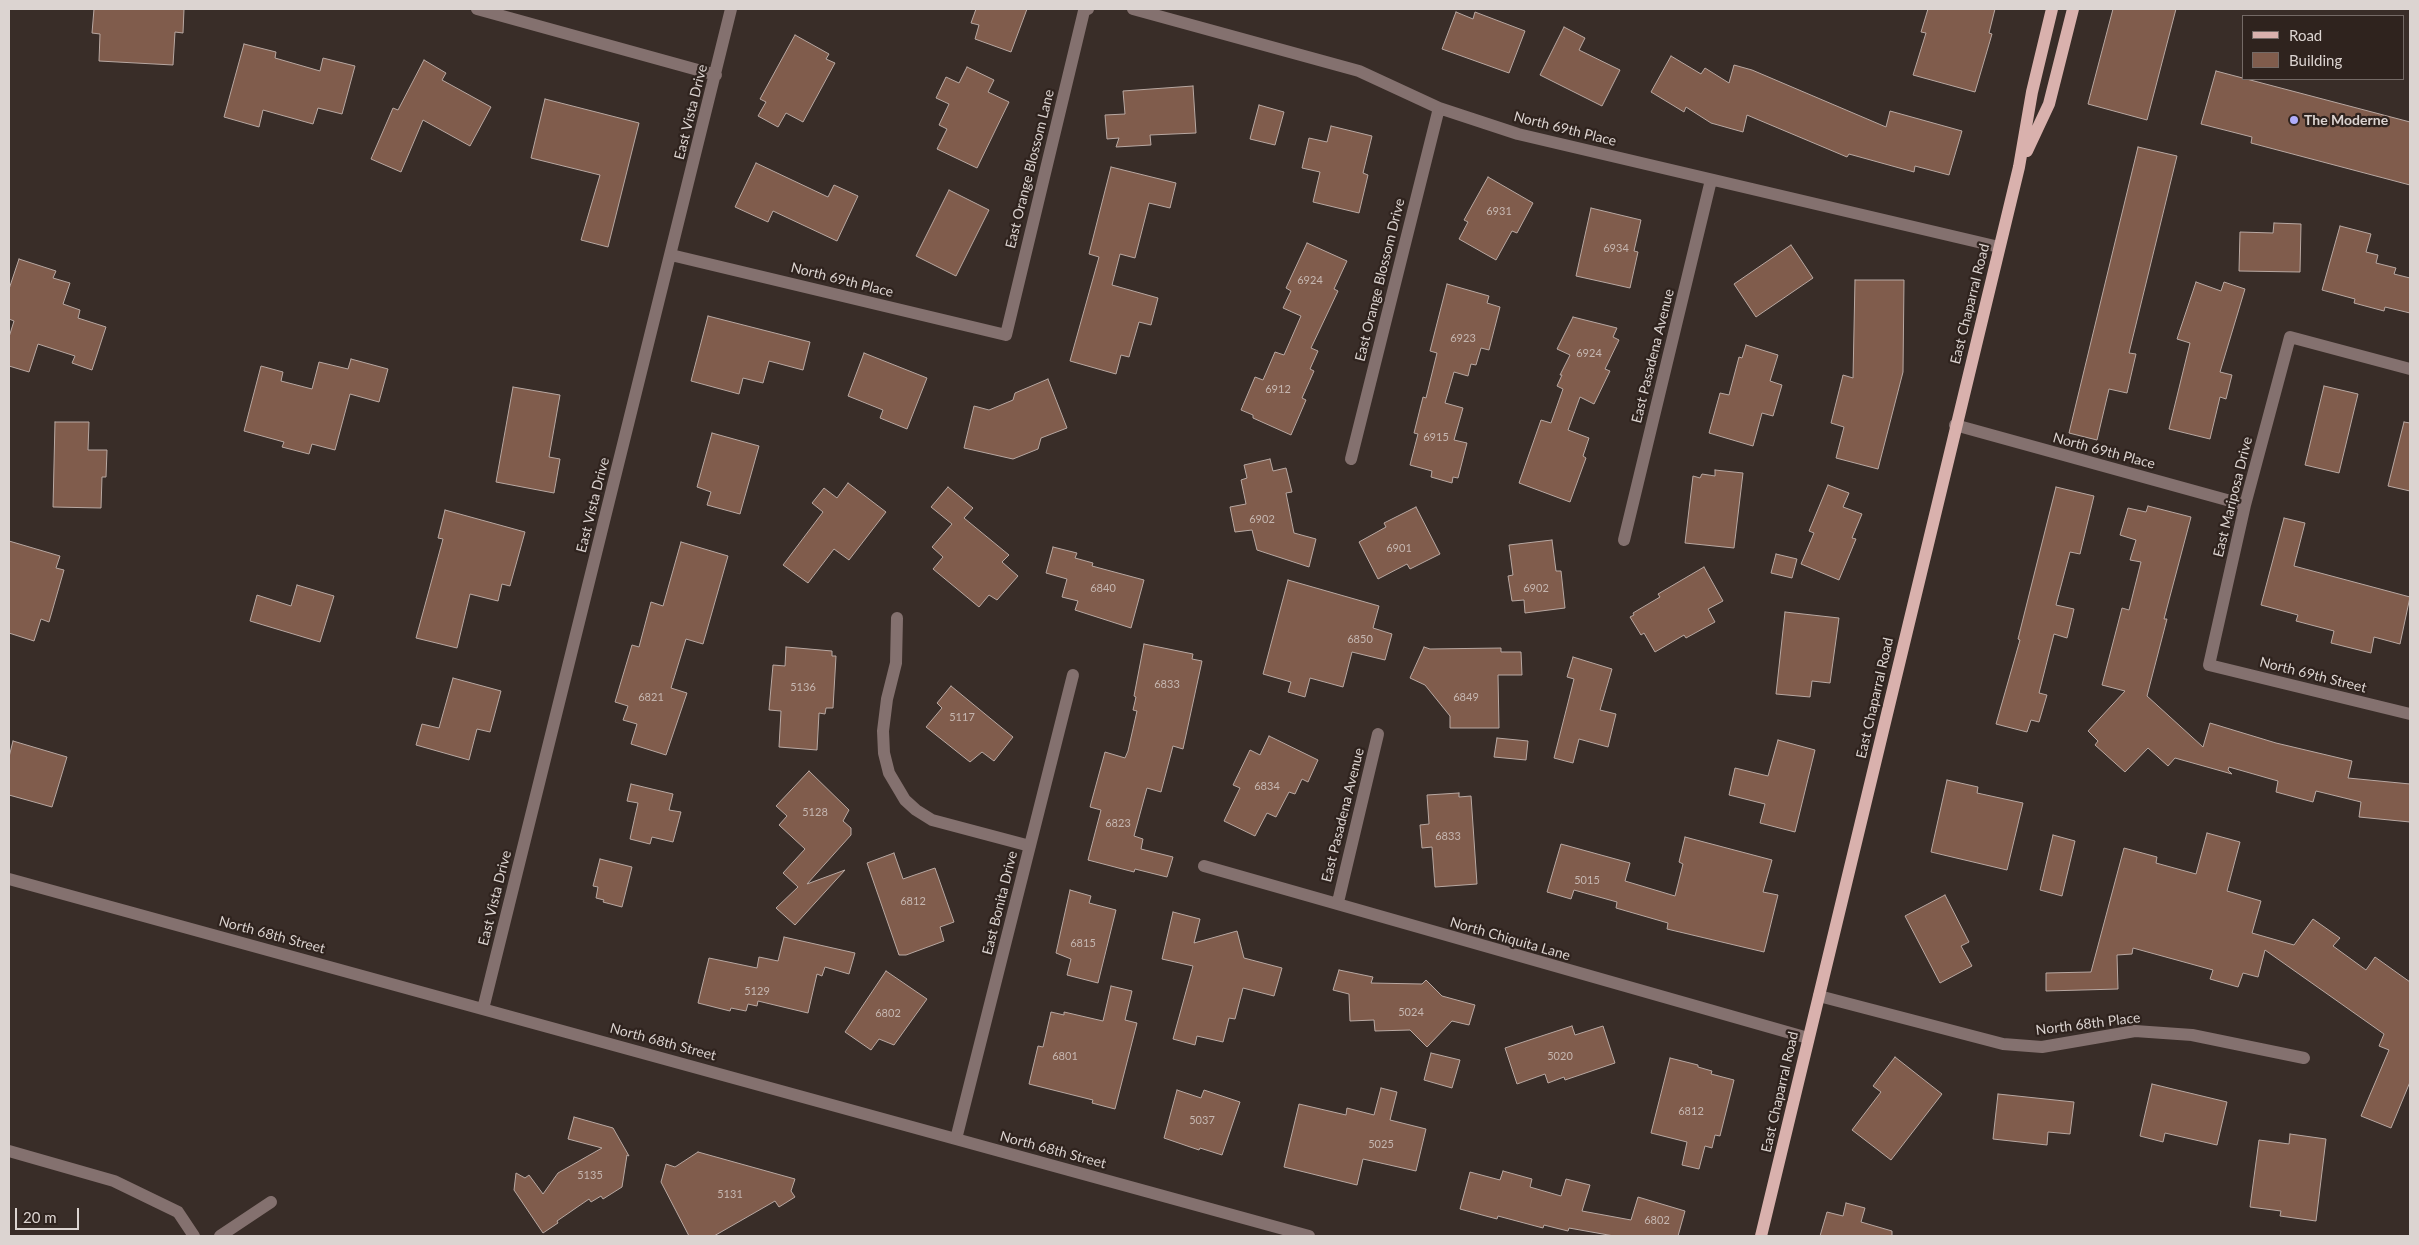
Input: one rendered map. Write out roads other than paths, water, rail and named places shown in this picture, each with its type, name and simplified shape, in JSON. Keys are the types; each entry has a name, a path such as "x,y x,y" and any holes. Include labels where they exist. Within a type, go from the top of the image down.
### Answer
{"main road":[{"name":"East Chaparral Road","path":"1761,1236 2019,167 2032,92 2052,9"},
{"name":"East Chaparral Road","path":"2019,167 2049,104 2073,9"}],"street":[{"path":"477,9 716,75"},
{"name":"East Vista Drive","path":"483,1009 731,9"},
{"name":"North 69th Place","path":"1133,9 1359,71 1439,108 1518,134 1999,247"},
{"name":"East Orange Blossom Lane","path":"1006,335 1086,10"},
{"name":"East Orange Blossom Drive","path":"1351,459 1439,108"},
{"name":"East Pasadena Avenue","path":"1624,540 1711,180"},
{"name":"North 69th Place","path":"671,255 1006,335"},
{"name":"East Mariposa Drive","path":"2209,665 2245,505 2290,337 2410,369"},
{"name":"North 69th Place","path":"1956,425 2245,505"},
{"path":"897,618 896,663 887,699 883,731 884,753 890,773 905,800 932,820 1030,846"},
{"name":"North 69th Street","path":"2209,665 2410,714"},
{"name":"East Bonita Drive","path":"956,1139 1073,676"},
{"name":"East Pasadena Avenue","path":"1338,902 1378,734"},
{"name":"North Chiquita Lane","path":"1204,866 1338,902 1515,956 1808,1038"},
{"name":"North 68th Street","path":"9,878 1309,1236"},
{"name":"North 68th Place","path":"1819,996 2003,1044 2042,1046 2134,1031 2192,1035 2304,1058"},
{"path":"9,1151 114,1181 178,1212 194,1236"},
{"path":"220,1236 271,1202"}],"place":[{"name":"The Moderne","path":"2294,120"}]}
